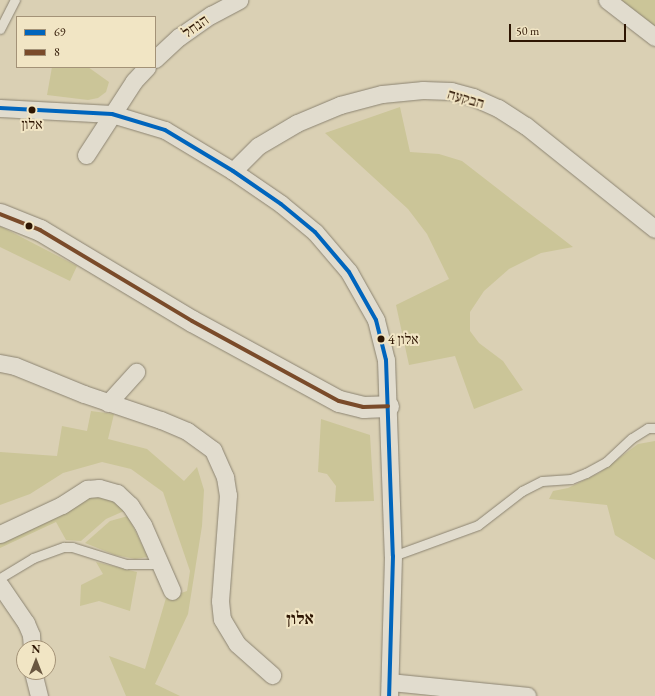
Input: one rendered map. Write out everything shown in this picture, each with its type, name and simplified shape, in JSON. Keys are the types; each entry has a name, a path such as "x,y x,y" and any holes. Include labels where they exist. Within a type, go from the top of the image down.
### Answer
{"street":[{"name":"הנחל","path":"156,58 205,19 240,0"},
{"path":"607,0 655,37"},
{"path":"86,155 134,81 146,68"},
{"name":"הבקעה","path":"233,171 258,146 297,123 340,105 382,94 423,90 451,91 492,106 526,126 655,230"},
{"path":"0,108 112,114 165,130 233,171 315,232 335,253 360,288 376,320 386,360 393,556 389,689 526,696"},
{"path":"0,214 40,230 192,321 338,401 363,407 388,406"},
{"path":"0,363 15,366 108,403 187,430 214,450 226,477 228,495 220,601 222,619 237,644 272,675"},
{"path":"108,403 136,372"},
{"path":"0,534 62,505 87,489 99,488 117,493 130,505 143,525 172,591"},
{"path":"0,585 26,622 30,640"},
{"path":"35,680 39,696"}],"lane":[{"path":"0,29 15,0"},
{"path":"393,556 478,525 522,491 542,481 571,480 586,474 606,462 632,438 648,428 655,428"},
{"path":"0,578 7,572 33,558 64,547 72,547 126,564 160,564"}],"shaded area":[{"path":"621,0 655,0 655,41"},
{"path":"52,68 89,68 109,82 106,92 98,98 88,100 47,95"},
{"path":"400,107 410,152 439,154 462,161 573,247 541,253 509,269 484,291 470,312 470,331 479,343 503,361 523,390 474,409 455,356 409,365 396,305 449,279 427,234 408,209 325,133"},
{"path":"0,226 77,266 70,281 0,247"},
{"path":"91,411 114,414 108,439 147,449 184,481 197,467 204,490 202,526 188,614 155,684 180,696 126,696 109,656 145,669 166,598 187,591 190,571 163,492 131,469 102,462 63,473 30,494 0,505 0,452 57,456 62,426 87,431"},
{"path":"321,419 370,435 374,501 335,502 336,486 327,474 318,472"},
{"path":"655,441 655,560 615,535 607,505 549,499 553,491 568,488 599,473 638,444"},
{"path":"88,494 103,495 116,502 124,511 106,519 81,541 66,540 56,522 0,548 0,540"},
{"path":"128,516 148,557 135,559 115,555 85,543 110,521"},
{"path":"96,562 137,572 130,611 99,601 80,606 81,585 103,574"}],"transit line":[{"name":"69","path":"0,108 112,114 165,130 233,171 281,204 315,232 349,272 376,320 386,360 393,556 389,696"},
{"name":"8","path":"0,214 40,230 192,321 339,401 363,407 388,406"}],"place":[{"name":"אלון","path":"32,110"},
{"name":"אלון 4","path":"381,339"}],"district":[{"name":"אלון","path":"300,619"}]}
